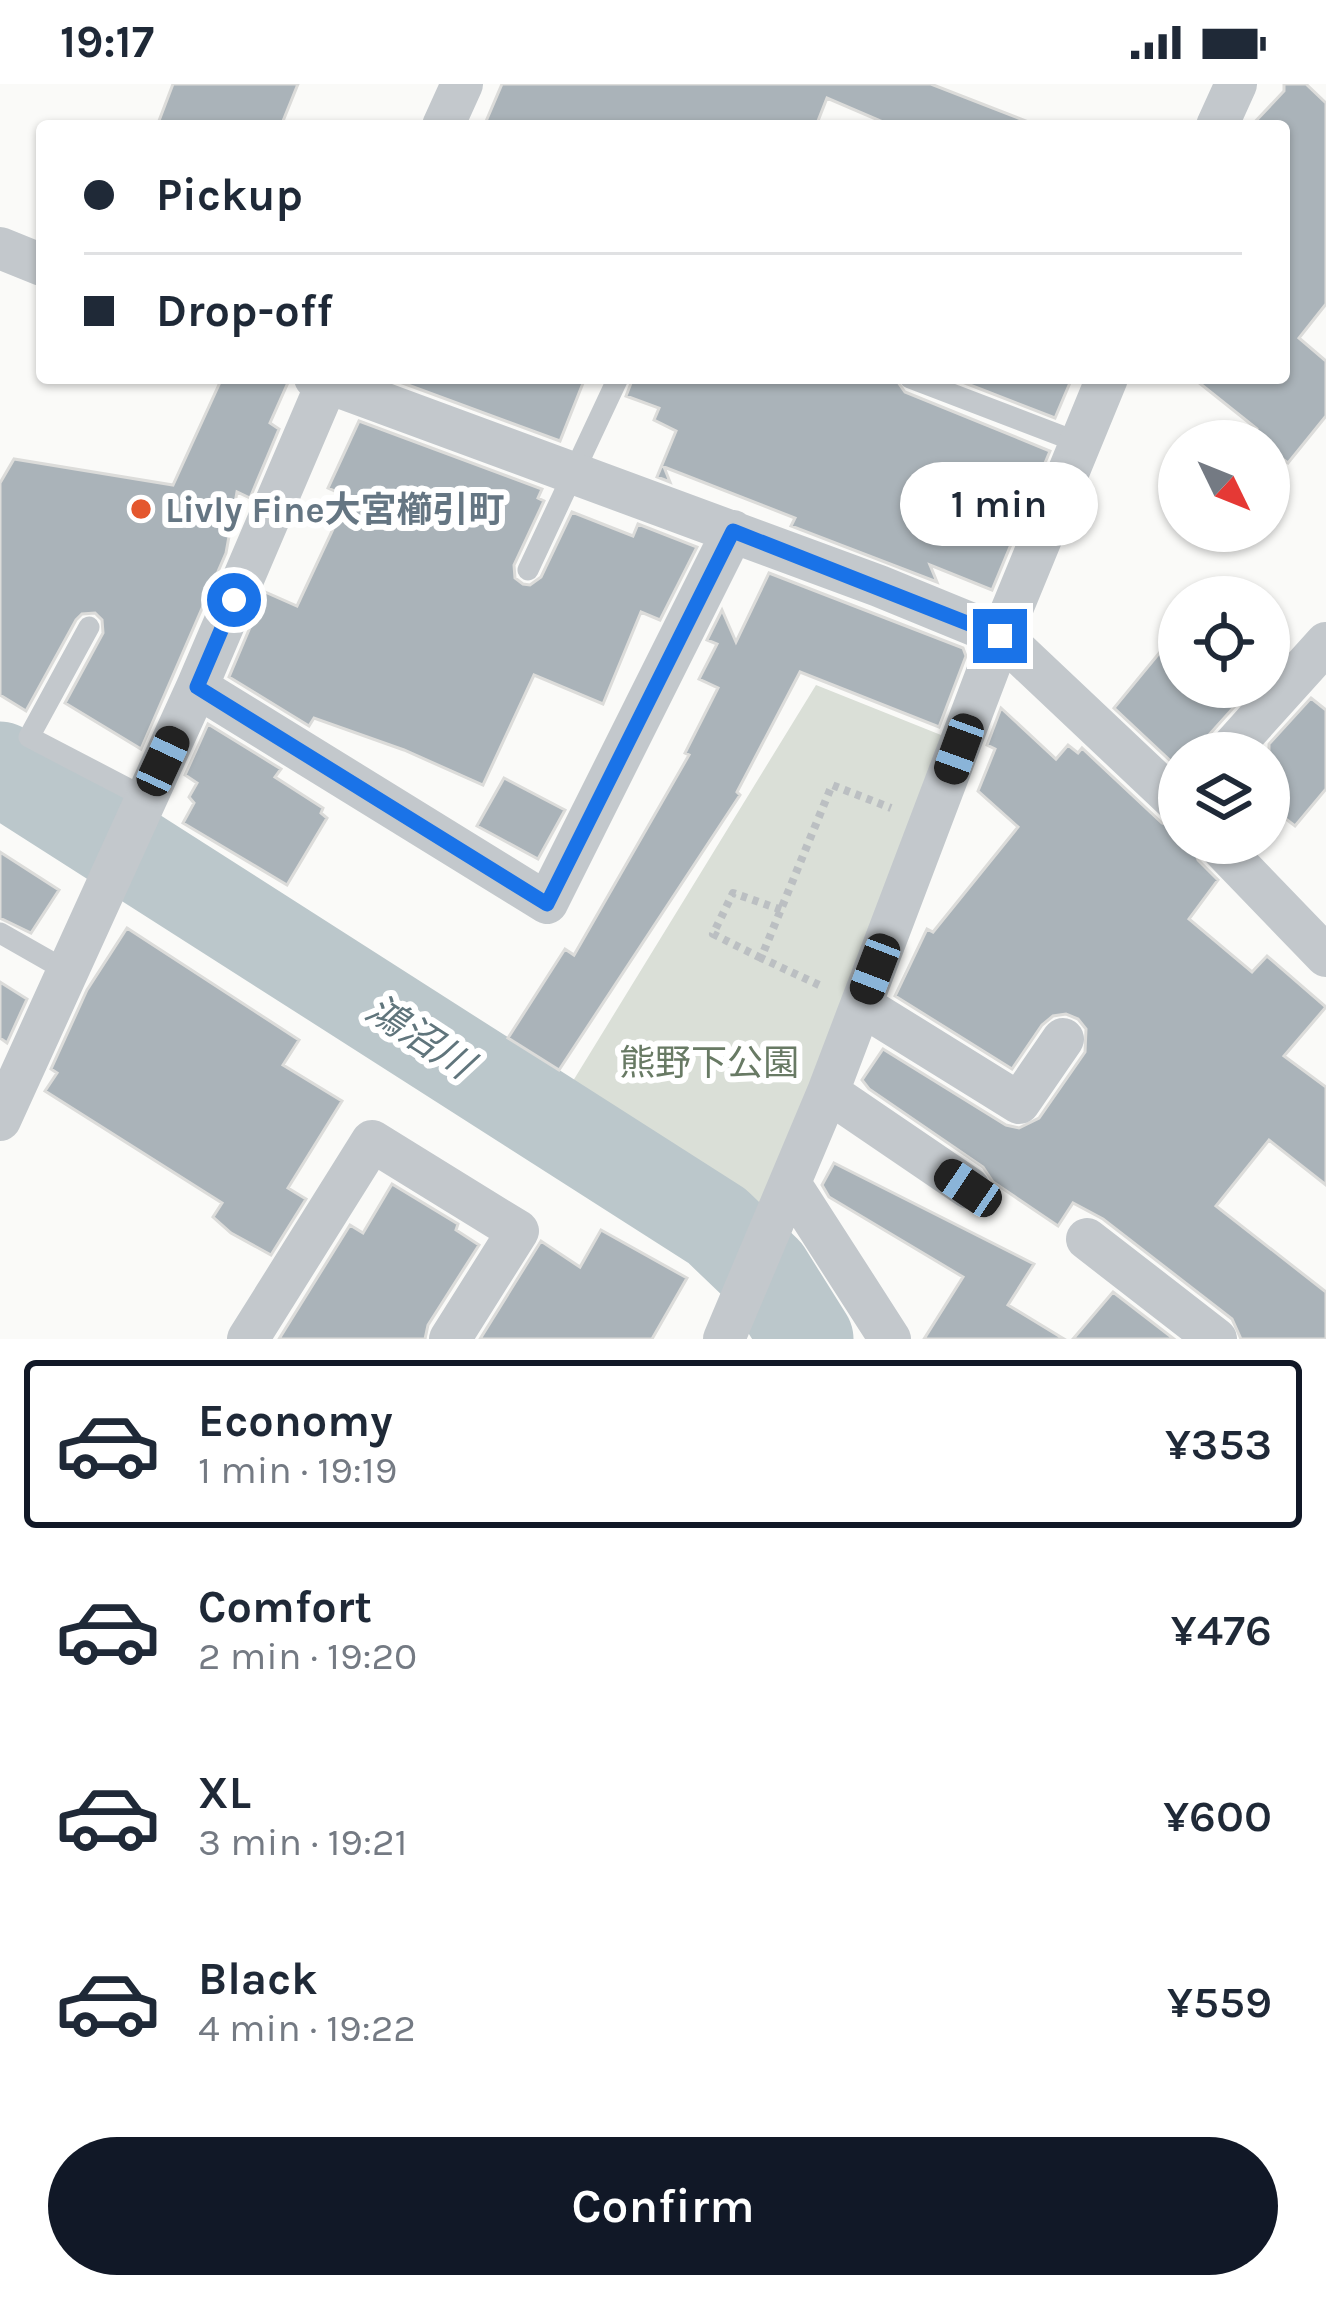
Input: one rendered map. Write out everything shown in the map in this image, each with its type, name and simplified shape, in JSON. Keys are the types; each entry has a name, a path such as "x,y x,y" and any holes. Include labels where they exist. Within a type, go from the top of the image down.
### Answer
{"street":[{"path":"445,120 461,84"},
{"path":"1219,120 1236,84"},
{"path":"0,248 36,263"},
{"path":"0,1120 197,687 322,384"},
{"path":"335,384 733,531 1000,636 1158,784"},
{"path":"729,1327 828,1092 1000,636 1104,384"},
{"path":"197,687 547,904 733,531"},
{"path":"1246,732 1326,643"},
{"path":"1238,864 1323,948"},
{"path":"862,1005 1018,1103 1063,1040"},
{"path":"828,1092 968,1188"},
{"path":"248,1339 373,1141 518,1232 450,1339"},
{"path":"790,1186 890,1339"},
{"path":"1087,1239 1216,1339"}],"lane":[{"path":"529,569 615,384"},
{"path":"926,384 1080,443"},
{"path":"89,627 29,737 139,814"},
{"path":"0,933 67,971"}],"path":[{"path":"761,958 832,784 932,824"},
{"path":"782,910 734,893 712,934 862,1005"}],"green space":[{"name":"熊野下公園","path":"816,685 946,737 755,1242 725,1212 565,1094"}],"building":[{"path":"173,84 298,84 283,120 159,120"},
{"path":"502,84 931,84 1023,120 878,120 827,98 818,120 487,120"},
{"path":"1284,84 1306,84 1326,103 1326,304 1299,338 1326,361 1326,416 1290,461 1290,420 1246,420 1201,384 1290,384 1290,120 1257,120 1284,91"},
{"path":"219,384 287,384 270,423 279,429 250,498 237,492 226,553 141,749 65,703 103,633 102,620 95,613 76,620 26,711 0,695 0,483 14,459 173,485"},
{"path":"405,384 583,384 560,441"},
{"path":"631,384 899,384 905,392 1050,451 992,590 930,565 937,582 791,526 795,518 664,467 670,482 657,477 676,431 654,420 659,408 626,396"},
{"path":"967,384 1069,384 1055,418"},
{"path":"359,421 542,489 538,498 544,501 514,565 515,578 523,584 541,577 572,512 633,536 638,524 697,547 660,620 641,612 603,704 534,675 483,785 314,718 309,726 229,677 265,592 297,606 348,497 328,488"},
{"path":"769,573 963,648 966,656 939,727 800,672 737,792 740,795 559,1070 508,1038 565,949 574,955 689,755 685,753 718,688 699,679 717,644 707,640 722,610 736,642"},
{"path":"1158,655 1158,708 1233,708 1212,732 1158,732 1158,749 1114,708"},
{"path":"1311,698 1326,710 1326,789 1295,826 1290,822 1290,732 1280,732"},
{"path":"1001,708 1056,759 1068,745 1078,753 1082,748 1158,819 1158,864 1202,864 1218,880 1189,919 1252,972 1267,956 1326,1007 1284,1056 1326,1087 1326,1185 1269,1140 1216,1206 1326,1292 1326,1339 1241,1339 1232,1319 1103,1219 1073,1203 1058,1226 862,1080 883,1049 1006,1125 1019,1128 1039,1118 1085,1052 1086,1029 1078,1019 1053,1016 1012,1069 895,996 927,929 933,932 1018,827 978,791 995,749 987,745"},
{"path":"208,724 281,769 275,777 323,808 321,813 327,818 287,885 183,823 194,803 189,797 197,783 185,775"},
{"path":"504,778 565,810 538,859 477,826"},
{"path":"0,852 59,890 31,933 0,918"},
{"path":"127,928 299,1040 283,1065 342,1101 288,1188 306,1199 271,1255 213,1217 222,1203 45,1091 57,1073 51,1069 87,990"},
{"path":"0,982 27,999 7,1043 0,1038"},
{"path":"834,1163 1034,1264 1008,1305 1064,1339 924,1339 963,1277 829,1197 822,1185"},
{"path":"392,1184 458,1224 456,1230 479,1245 428,1325 425,1339 279,1339 350,1225 363,1233"},
{"path":"601,1230 687,1278 652,1339 480,1339 541,1241 580,1267"},
{"path":"1113,1292 1174,1339 1073,1339"}],"waterway":[{"name":"鴻沼川","path":"0,768 717,1226 765,1272 807,1339"}],"place":[{"name":"Livly Fine大宮櫛引町","path":"141,509"}],"route":[{"path":"234,600 197,687 547,904 733,531 1000,636"}]}
